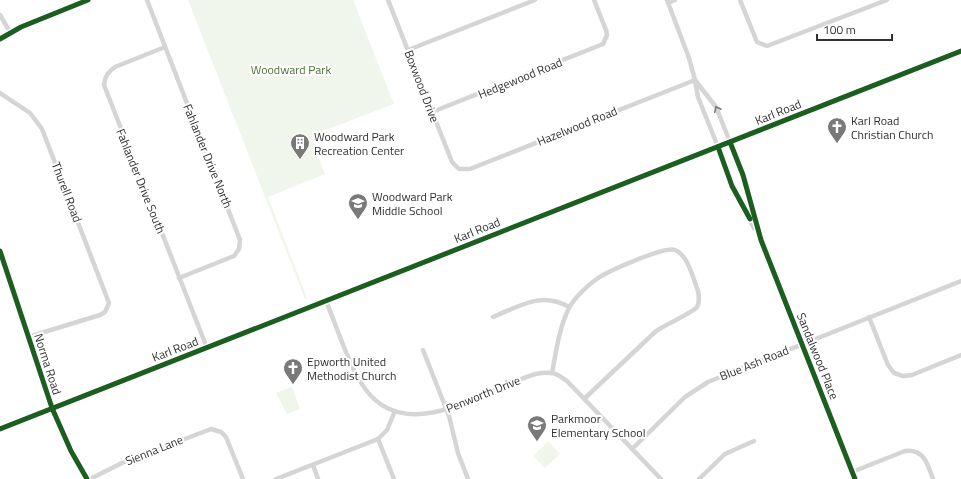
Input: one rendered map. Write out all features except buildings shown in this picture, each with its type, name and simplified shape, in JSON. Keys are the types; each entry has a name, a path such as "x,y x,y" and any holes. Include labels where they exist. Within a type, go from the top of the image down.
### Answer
{"main road":[{"name":"Karl Road","path":"0,429 961,51"},
{"name":"Sandalwood Place","path":"730,142 743,175 761,240 855,479"},
{"name":"Sandalwood Place","path":"718,147 732,186 761,240"}],"street":[{"path":"71,0 74,6"},
{"path":"0,39 10,32 88,0"},
{"name":"Fahlander Drive North","path":"146,0 240,240 239,249 234,256 179,278"},
{"name":"Boxwood Drive","path":"388,0 452,162 459,169"},
{"path":"408,50 535,0"},
{"name":"Hedgewood Road","path":"432,112 598,47 606,39 606,30 594,0"},
{"path":"668,1 675,0"},
{"path":"740,0 754,36 757,42 762,45 771,45 887,0"},
{"name":"Sandalwood Place","path":"668,1 690,58 698,97 718,147"},
{"path":"0,15 10,32"},
{"name":"Fahlander Drive South","path":"165,47 115,67 109,71 105,78 104,85 207,348"},
{"name":"Sandalwood Place","path":"695,80 716,107 730,142"},
{"name":"Hazelwood Road","path":"459,169 470,169 695,80"},
{"name":"Thurell Road","path":"0,93 30,113 42,129 108,298 108,307 105,312 100,315 28,337"},
{"path":"584,399 654,332 689,313 697,306 699,297 698,291 685,259 681,253 675,250 664,249 611,270 586,288 569,307 560,332 552,373 567,381 584,399 632,448 661,479"},
{"name":"Norma Road","path":"0,251 52,408 71,451 88,479"},
{"name":"Blue Ash Road","path":"632,448 685,397 719,376 961,281"},
{"path":"493,317 538,300 550,299 569,307"},
{"name":"Penworth Drive","path":"326,300 361,383 373,398 394,411 409,415 422,415 447,409 536,374 552,373"},
{"path":"869,318 888,365 894,373 903,376 912,374 961,355"},
{"path":"423,350 447,409 458,453 468,479"},
{"path":"276,479 378,439 387,430 394,411"},
{"name":"Sienna Lane","path":"88,479 122,463 211,429 221,432 226,437 243,479"},
{"path":"378,439 394,479"},
{"path":"699,479 725,454 754,440"},
{"path":"852,472 904,451 913,451 924,457 933,479"},
{"path":"313,465 318,479"}],"green space":[{"name":"Woodward Park","path":"188,0 353,0 394,104 310,136 325,174 268,197 307,298 305,299"},
{"path":"292,387 300,409 287,414 276,393"},
{"path":"548,441 560,454 545,468 533,456"}],"cycle path":[{"path":"0,39 21,27 88,0"},
{"path":"0,429 961,51"},
{"path":"730,142 743,175 761,240 855,479"},
{"path":"718,147 732,186 750,219"},
{"path":"0,251 52,408 71,451 87,479"}],"place":[{"name":"Karl Road Christian Church","path":"837,144"},
{"name":"Woodward Park Recreation Center","path":"300,160"},
{"name":"Woodward Park Middle School","path":"358,220"},
{"name":"Epworth United Methodist Church","path":"293,385"},
{"name":"Parkmoor Elementary School","path":"537,442"}]}
